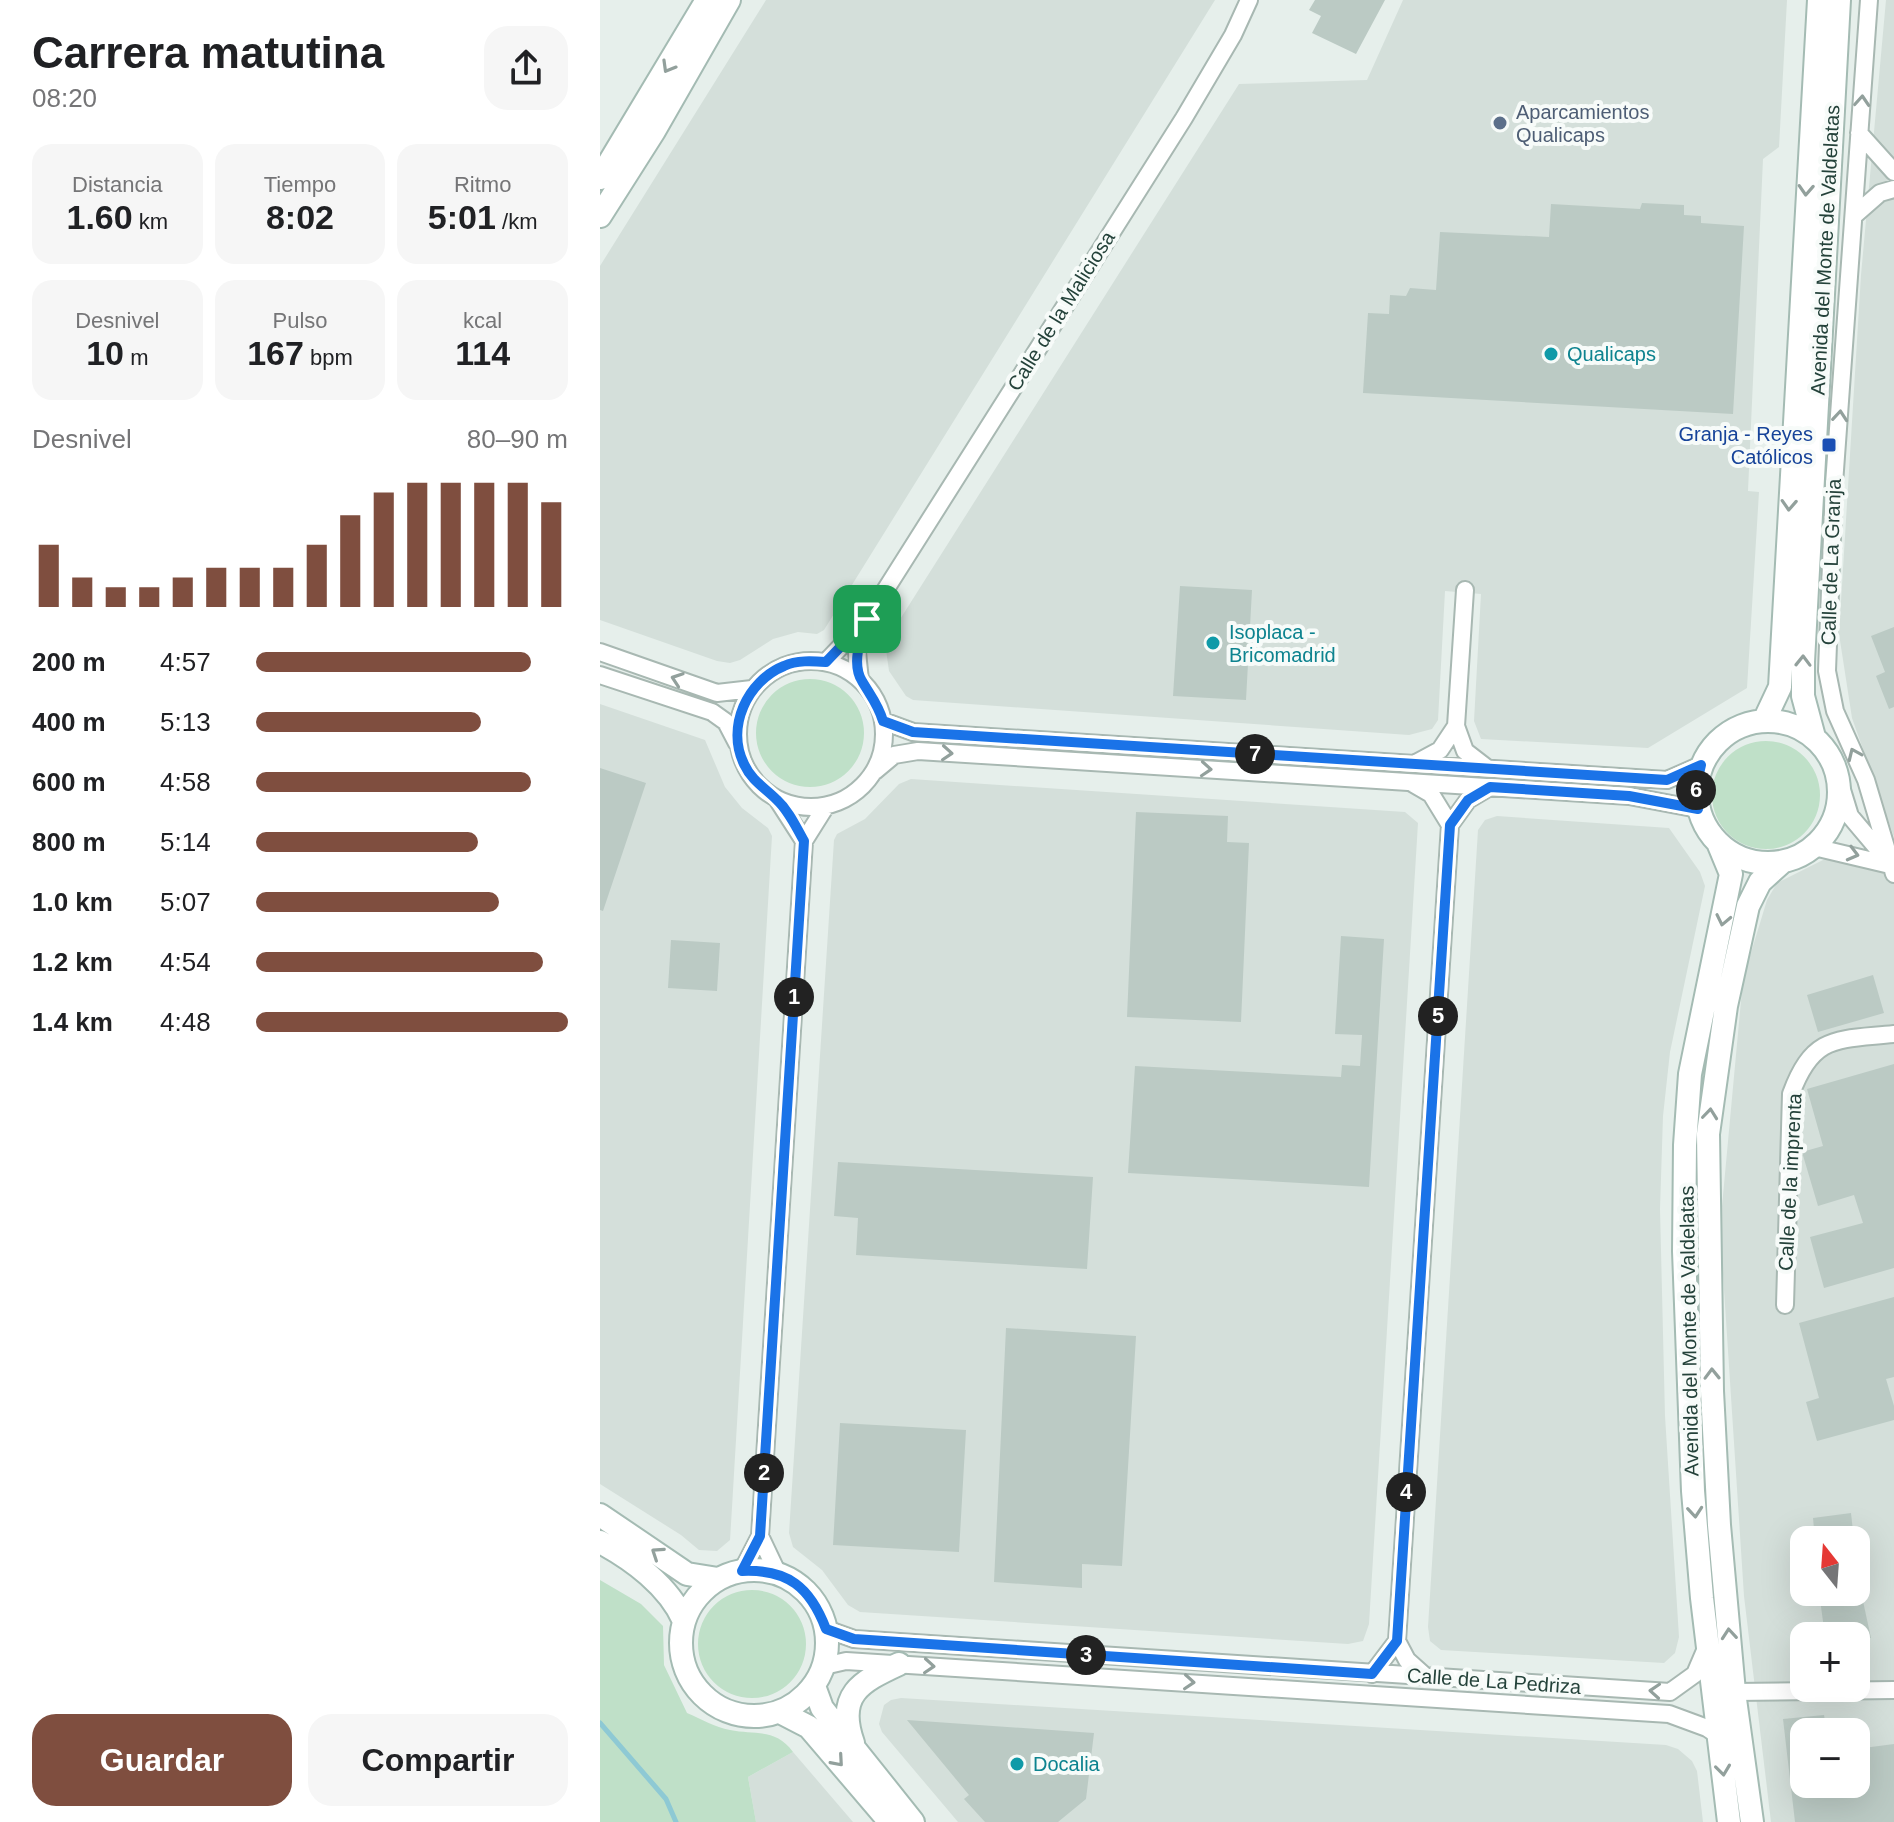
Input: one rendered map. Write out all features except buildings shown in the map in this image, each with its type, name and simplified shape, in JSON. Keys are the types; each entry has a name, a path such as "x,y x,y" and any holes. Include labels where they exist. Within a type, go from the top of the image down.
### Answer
{"street":[{"path":"600,178 707,0"},
{"path":"600,216 729,0"},
{"name":"Calle de la Maliciosa","path":"826,662 867,619 1184,118 1233,35 1249,0"},
{"name":"Avenida del Monte de Valdelatas","path":"1764,721 1780,687 1819,0"},
{"name":"Avenida del Monte de Valdelatas","path":"1814,737 1803,696 1839,0"},
{"name":"Calle de La Granja","path":"1869,0 1856,214 1834,484 1827,671 1835,711 1866,780 1893,869"},
{"path":"1859,133 1894,172"},
{"path":"1856,214 1880,193 1894,189"},
{"path":"1809,566 1834,484"},
{"path":"1465,590 1456,726 1465,751 1487,768"},
{"name":"Calle de la Maliciosa","path":"860,680 857,652 867,619"},
{"path":"600,652 717,693 752,689"},
{"path":"738,743 738,724 752,689 767,675 785,665 806,661 826,662 845,669 871,692 883,721 883,746 875,771"},
{"path":"600,675 712,712 726,722 738,743 750,776 777,799 804,841"},
{"path":"883,721 913,732 1667,780 1701,765"},
{"path":"1839,780 1839,804 1830,828 1814,847 1781,863 1759,863 1737,857 1719,845 1706,829 1698,809 1696,787 1701,765 1711,748 1726,734 1744,724 1764,721 1790,724 1814,737 1830,756 1839,780 1850,816 1893,869"},
{"path":"1413,764 1440,750 1456,726"},
{"path":"777,799 801,807 826,806 845,799 862,787 894,755 918,751 1629,796 1698,809"},
{"path":"1411,782 1431,794 1450,825"},
{"path":"1426,1677 1407,1660 1397,1641 1450,825 1468,800 1490,787"},
{"path":"742,1571 760,1536 804,841 826,806"},
{"name":"Avenida del Monte de Valdelatas","path":"1719,845 1731,874 1690,1074 1685,1145 1684,1251 1693,1491 1707,1644 1729,1822"},
{"path":"1814,847 1893,869"},
{"name":"Avenida del Monte de Valdelatas","path":"1752,1822 1734,1692 1719,1525 1712,1391 1708,1134 1726,1006 1748,906 1760,882 1781,863"},
{"name":"Calle de la imprenta","path":"1785,1305 1791,1094 1802,1065 1823,1045 1894,1034"},
{"path":"600,1515 687,1574 718,1579"},
{"path":"760,1536 778,1574"},
{"path":"600,1542 616,1550 669,1594 684,1621"},
{"path":"819,1676 799,1701 780,1712 757,1717 733,1714 712,1704 695,1688 684,1667 680,1644 691,1604 718,1579 742,1571 778,1574 800,1586 817,1605 826,1629 819,1676 822,1708 913,1822"},
{"name":"Calle de La Pedriza","path":"826,1629 854,1639 1670,1692 1695,1674 1707,1644"},
{"path":"1372,1674 1397,1641"},
{"name":"Calle de La Pedriza","path":"819,1676 846,1661 1669,1714 1707,1728 1719,1736"},
{"path":"857,1755 845,1722 849,1702 856,1688 899,1664"},
{"path":"1734,1692 1894,1690"},
{"path":"780,1712 809,1727 890,1822"}],"shaded area":[{"path":"766,0 1215,0 824,630 817,634 798,632 773,639 730,663 600,620 600,266"},
{"path":"1403,0 1787,0 1779,147 1763,159 1748,491 1759,492 1747,688 1648,748 1481,739 1474,721 1481,594 1445,591 1438,720 1432,729 1409,735 913,700 906,696 889,671 885,643 1239,84 1367,80"},
{"path":"1886,0 1894,0 1894,837 1852,718 1839,634 1861,275"},
{"path":"600,704 705,740 725,787 742,808 768,828 772,836 730,1540 717,1551 699,1550 681,1535 600,1484"},
{"path":"911,779 1405,812 1418,823 1369,1624 1363,1641 1348,1644 860,1612 848,1605 822,1570 793,1547 789,1533 834,840 837,834 865,819 899,784"},
{"path":"1497,816 1669,828 1700,872 1705,886 1670,1052 1663,1116 1660,1209 1665,1416 1679,1637 1675,1653 1664,1663 1441,1650 1430,1641 1428,1627 1478,830 1485,820"},
{"path":"1894,842 1894,1822 1771,1822 1744,1596 1720,1228 1743,979 1767,900 1777,883 1825,859 1842,858"},
{"path":"901,1698 1666,1745 1678,1749 1692,1761 1697,1771 1703,1822 958,1822 882,1732 879,1724 884,1705"},
{"path":"793,1752 853,1822 756,1822 748,1777"}],"green space":[{"path":"810,679 831,683 848,695 860,712 864,733 860,754 848,771 831,783 810,787 789,783 772,771 760,754 756,733 760,712 772,695 789,683"},
{"path":"1766,741 1787,745 1804,757 1816,774 1820,795 1816,816 1804,833 1787,845 1766,849 1745,845 1728,833 1716,816 1712,795 1716,774 1728,757 1745,745"},
{"path":"600,1580 641,1604 663,1626 664,1665 687,1713 724,1729 772,1736 780,1739 793,1752 748,1777 756,1822 600,1822"},
{"path":"752,1590 782,1599 790,1606 797,1614 806,1644 797,1674 790,1682 782,1689 752,1698 722,1689 714,1682 707,1674 698,1644 707,1614 714,1606 722,1599"}],"waterway":[{"path":"600,1723 666,1799 676,1822"}],"place":[{"name":"Aparcamientos Qualicaps","path":"1500,123"},
{"name":"Qualicaps","path":"1551,354"},
{"name":"Granja - Reyes Católicos","path":"1829,445"},
{"name":"Isoplaca - Bricomadrid","path":"1213,643"},
{"name":"Docalia","path":"1017,1764"}],"route":[{"path":"867,619 857,652 860,680 879,706 883,721 913,732 1667,780 1701,765 1696,787 1698,809 1629,796 1490,787 1468,800 1450,825 1397,1641 1372,1674 854,1639 826,1629 817,1605 800,1586 778,1574 760,1570 742,1571 760,1536 804,841 777,799 762,790 750,776 742,761 738,724 752,689 767,675 785,665 806,661 826,662 867,619"}]}
